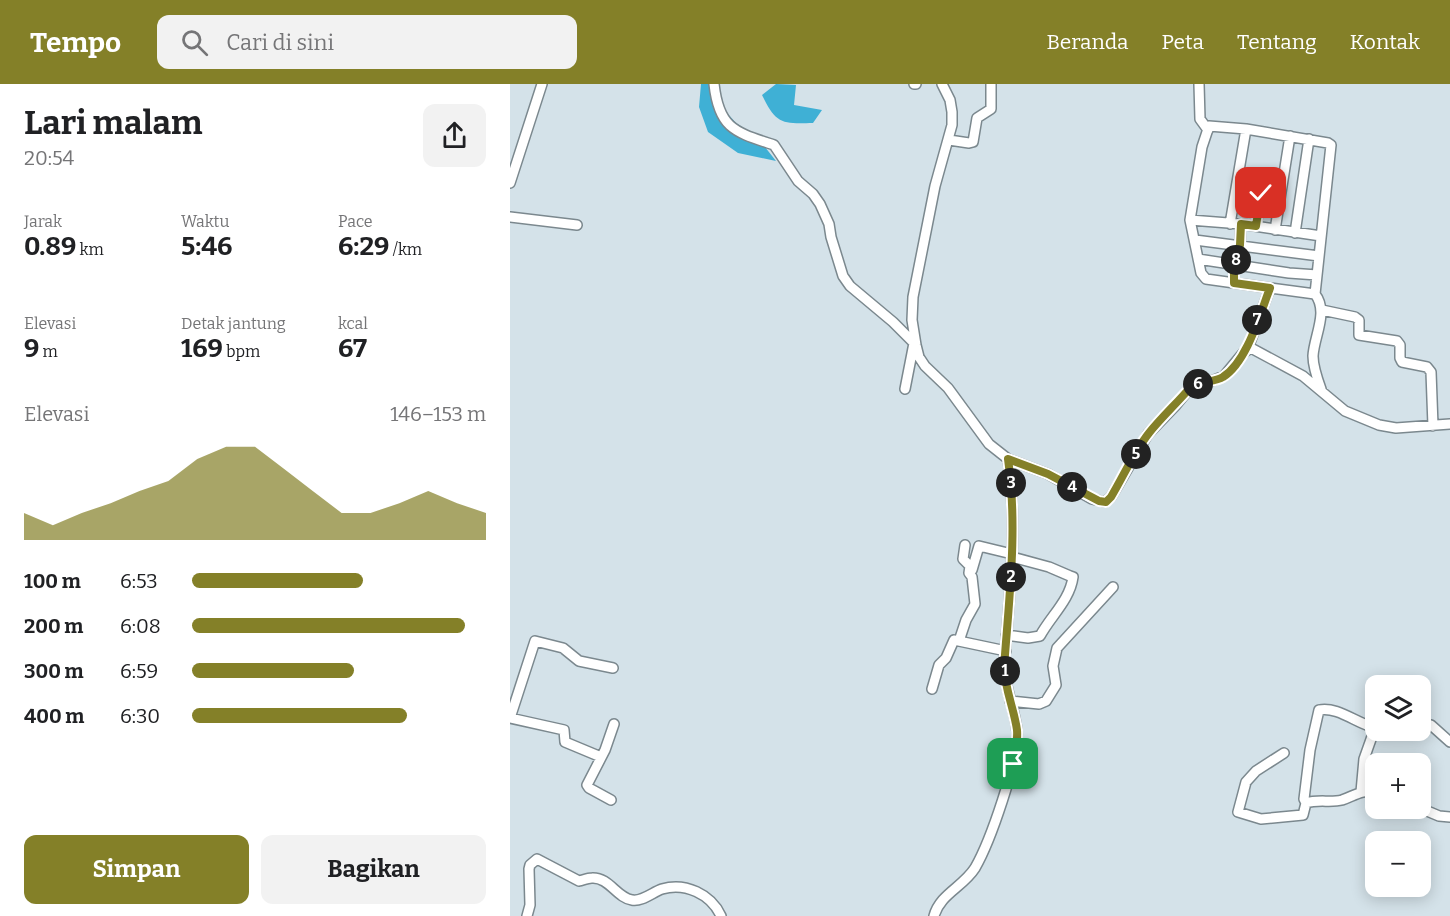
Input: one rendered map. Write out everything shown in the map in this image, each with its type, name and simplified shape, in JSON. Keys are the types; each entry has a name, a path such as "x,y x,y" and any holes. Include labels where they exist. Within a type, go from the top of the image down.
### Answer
{"street":[{"path":"510,183 542,84"},
{"path":"714,84 716,103 723,118 739,132 774,145 798,181 813,194 820,204 829,224 843,276 850,286 915,344"},
{"path":"942,84 950,100 952,112 949,140 937,176 913,297 912,320 915,344 925,366 948,388 989,444 1008,459 1048,474 1092,499 1106,502 1148,434 1190,388 1195,384 1203,384 1224,376 1248,348 1270,288"},
{"path":"949,140 973,142 977,118 990,112 992,107 991,84"},
{"path":"1199,84 1200,119 1208,130"},
{"path":"1316,294 1203,278 1190,220 1202,147 1209,126 1246,129 1329,142 1332,148 1317,275 1316,294 1322,310 1313,354 1316,374 1322,391"},
{"path":"1230,224 1246,129"},
{"path":"1275,230 1290,136"},
{"path":"1294,233 1309,139"},
{"path":"1256,226 1264,174"},
{"path":"1236,189 1261,193"},
{"path":"510,217 577,225"},
{"path":"1190,220 1241,224 1321,236"},
{"path":"1234,283 1234,265 1240,245 1241,224"},
{"path":"1195,240 1319,256"},
{"path":"1198,259 1317,275"},
{"path":"1322,310 1355,317 1359,320 1359,335 1397,341 1400,345 1402,362 1427,367 1431,372 1433,426"},
{"path":"905,389 915,344"},
{"path":"1248,348 1254,348 1265,357 1297,372 1346,411 1379,425 1396,428 1450,424"},
{"path":"933,916 942,899 967,879 975,866 1004,794 1017,745 1017,729 1005,681 1012,555 1012,489 1008,459"},
{"path":"965,545 963,559 970,565 969,573 972,576"},
{"path":"959,641 965,622 975,604 972,576 979,546 1049,567 1073,577 1065,599 1040,636 1028,638 1006,635"},
{"path":"1010,701 1039,704 1046,701 1056,685 1053,666 1057,648 1113,587"},
{"path":"933,689 939,663 946,658 953,640 1006,651"},
{"path":"601,757 565,742 564,730 510,718 535,641 567,650 579,661 614,668"},
{"path":"1284,753 1256,771 1246,782 1244,796 1237,811 1239,813 1261,819 1301,816 1306,803 1304,800 1309,753 1319,711 1331,710 1365,724"},
{"path":"611,800 587,785 614,724"},
{"path":"1431,725 1450,742"},
{"path":"1361,792 1364,756 1370,741"},
{"path":"1306,803 1319,800 1340,801 1365,790"},
{"path":"1431,813 1450,817"},
{"path":"527,916 530,904 529,869 537,859 579,881 592,878 604,881 625,897 638,901 663,889 687,888 708,899 721,916"}],"shaded area":[{"path":"701,84 716,84 719,104 736,123 757,137 776,161 738,153 708,132 699,107"},
{"path":"776,84 796,85 794,105 822,110 813,123 787,122 776,117 762,95"}],"route":[{"path":"1013,764 1017,745 1017,729 1004,668 1012,556 1012,489 1008,459 1048,474 1092,499 1106,502 1111,497 1148,434 1190,388 1195,384 1203,384 1224,376 1248,348 1270,288 1234,283 1234,265 1240,245 1241,224 1256,226 1261,193"}]}
